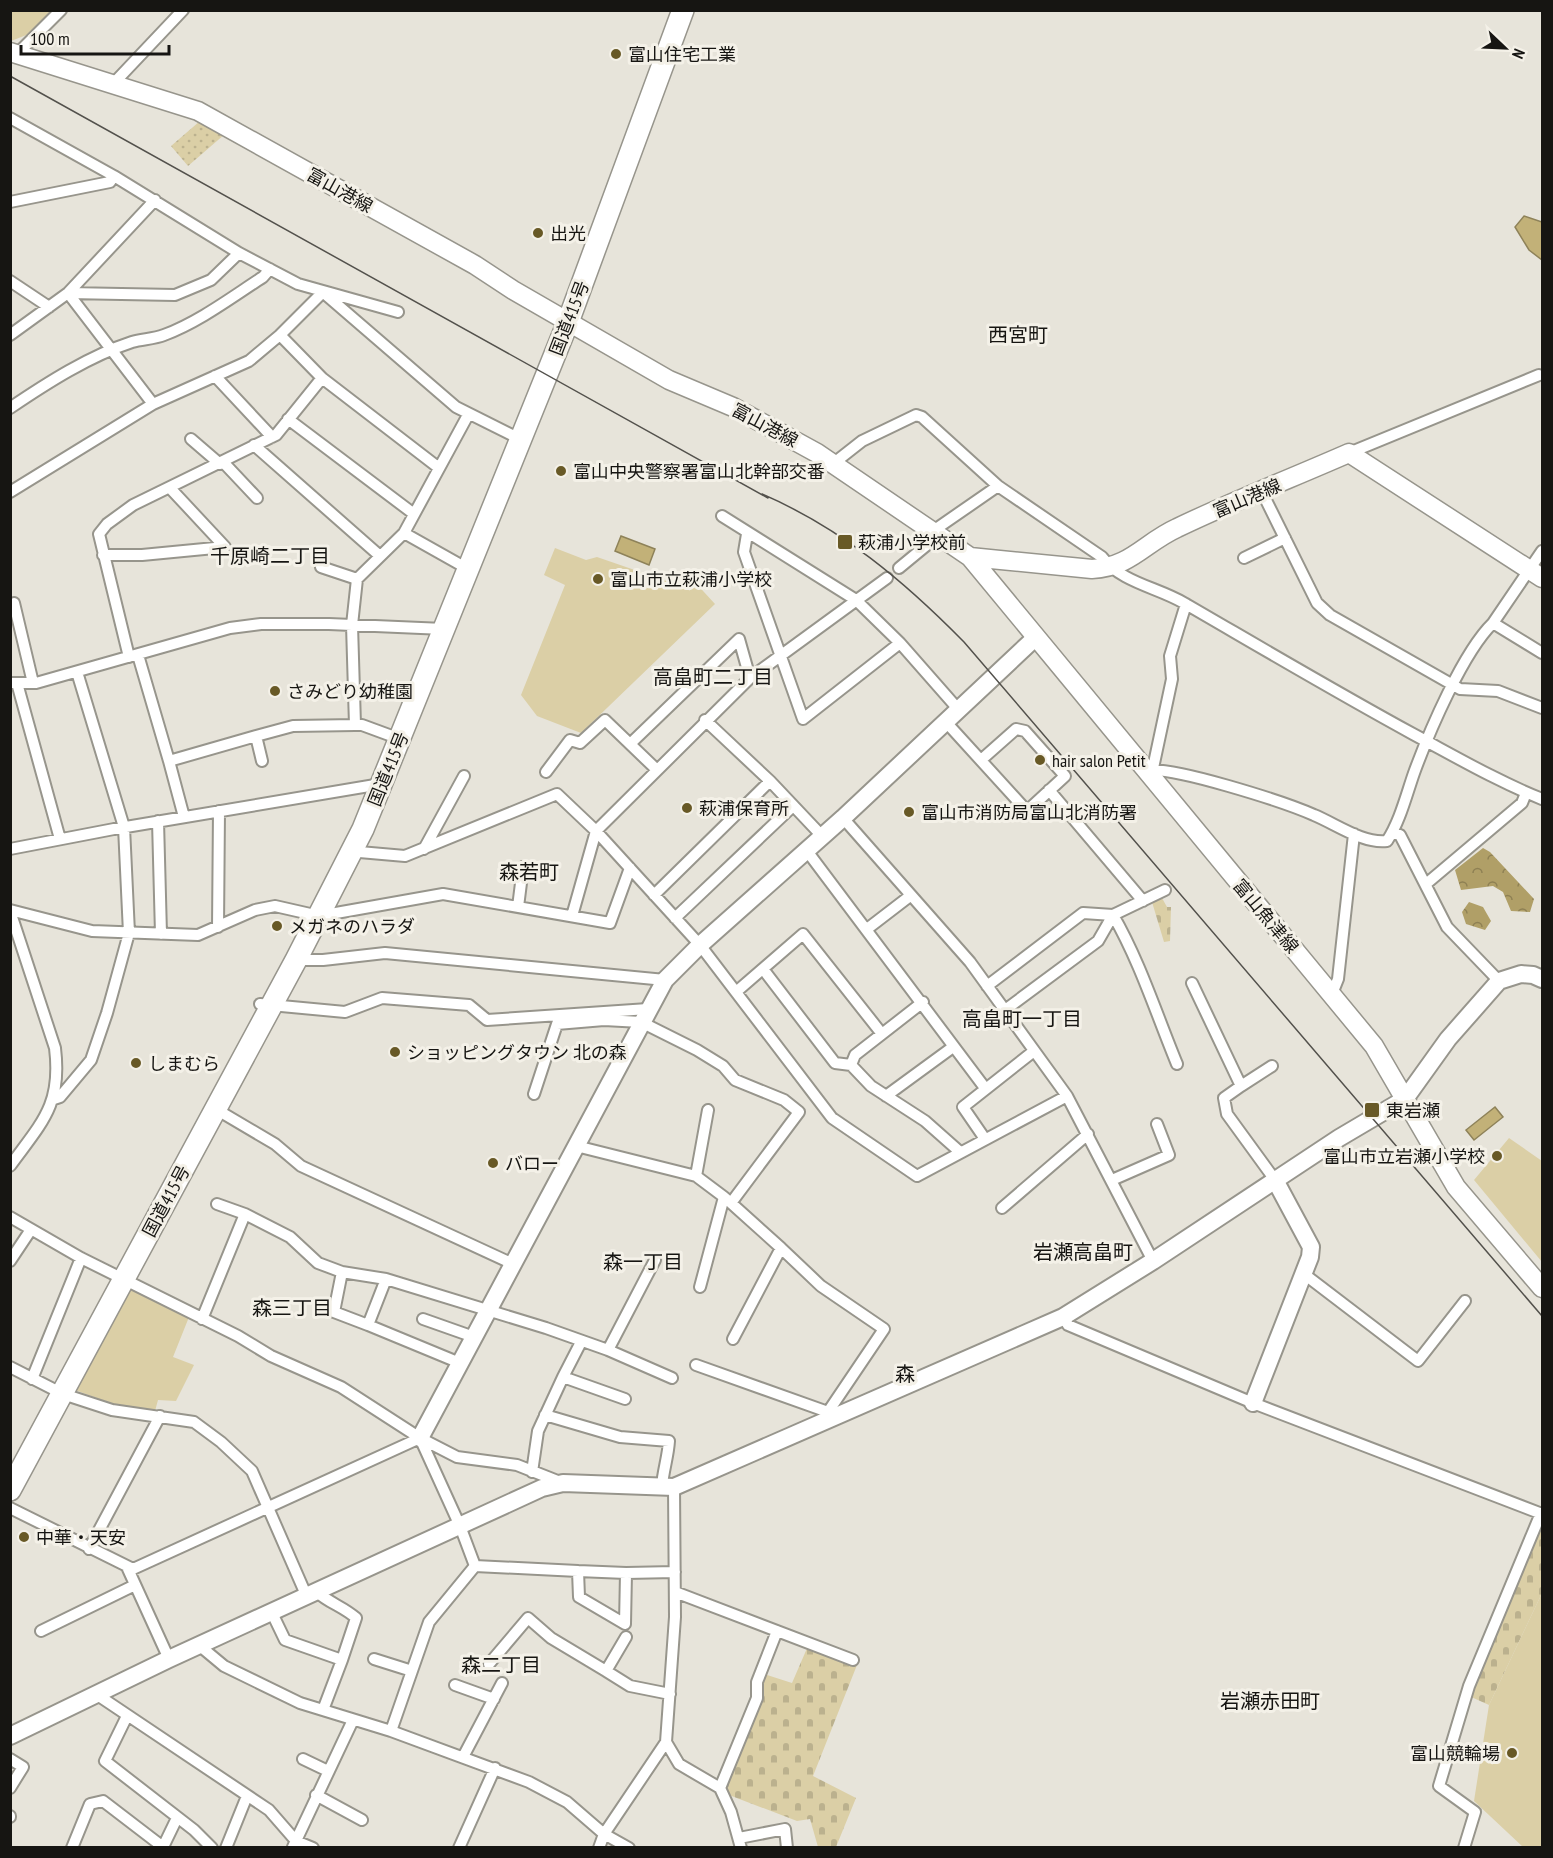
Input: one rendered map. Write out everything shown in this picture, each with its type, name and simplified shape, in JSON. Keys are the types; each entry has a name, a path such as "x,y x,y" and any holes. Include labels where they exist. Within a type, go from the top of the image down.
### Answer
{"highway":[{"name":"国道415号","path":"562,319 672,10"},
{"name":"国道415号","path":"10,1468 57,1391 348,850 515,437 683,10"},
{"name":"国道415号","path":"10,1490 57,1391"}],"main road":[{"name":"富山港線","path":"13,55 198,111 475,265 562,319 669,380 733,407 834,463 970,557 1092,569 1110,568 1128,560 1174,528 1349,453"},
{"path":"1349,453 1536,574"},
{"name":"富山魚津線","path":"970,557 1035,638 1149,770 1374,1046 1456,1187 1542,1288"}],"street":[{"path":"13,55 61,10"},
{"path":"113,84 183,10"},
{"path":"10,118 155,200 239,253 298,284 398,312"},
{"path":"10,202 110,182 114,176"},
{"path":"10,335 68,293 155,200"},
{"path":"68,293 175,295 211,280 239,253"},
{"path":"10,408 40,388 113,351 132,342 164,335 210,311 263,277 270,269"},
{"path":"10,280 49,307"},
{"path":"10,492 153,404 249,361 280,335 323,292"},
{"path":"323,292 366,332 468,415 515,437"},
{"path":"68,293 153,404"},
{"path":"280,335 322,378 439,468"},
{"path":"1349,453 1539,375"},
{"path":"215,376 272,436"},
{"path":"184,817 169,761 103,555 99,534 107,524 133,506 222,464 272,436 322,378"},
{"path":"355,725 352,625 357,579 404,533 468,415"},
{"path":"834,463 862,441 916,416 922,417 998,486 1102,557 1110,568 1186,604 1256,647 1426,741 1542,799"},
{"path":"288,419 414,514"},
{"path":"191,439 222,464 257,498"},
{"path":"254,445 380,556"},
{"path":"899,568 936,533 998,486"},
{"path":"103,555 142,555 225,547 170,488"},
{"path":"1262,492 1317,603 1330,615 1460,689 1498,691 1542,708"},
{"path":"722,516 747,534 856,600 900,643 958,709"},
{"path":"404,533 463,566"},
{"path":"747,534 744,552 803,719 900,643"},
{"path":"1244,558 1285,538"},
{"path":"1186,604 1170,656 1172,679 1149,770 1197,778 1302,809 1354,834 1379,842 1388,842 1426,741 1454,685 1484,632 1536,574 1542,551"},
{"path":"321,567 357,579"},
{"path":"572,916 596,831 705,720 750,678 887,578"},
{"path":"14,603 33,683"},
{"path":"1493,623 1542,653"},
{"path":"60,839 14,683 33,683 240,627 261,624 438,629"},
{"path":"10,1508 128,1569 133,1569 420,1438 665,980 700,945 807,851 1035,638"},
{"path":"630,744 739,639 750,678"},
{"path":"54,1099 60,1097 91,1060 107,1013 129,933 124,827 77,672"},
{"path":"546,772 570,740 580,743 605,720 656,769"},
{"path":"705,720 770,781 822,836"},
{"path":"945,721 1027,811 1065,776 1025,731 1016,729 981,760"},
{"path":"169,761 293,726 362,725 394,737"},
{"path":"256,736 262,761"},
{"path":"424,849 464,776"},
{"path":"654,895 770,781"},
{"path":"10,849 158,821 375,785"},
{"path":"1049,790 1143,901"},
{"path":"1425,884 1522,803 1526,793"},
{"path":"348,850 405,856 557,794 596,831 700,945 832,1118 917,1176 1067,1096"},
{"path":"675,918 793,806"},
{"path":"218,927 219,811"},
{"path":"843,818 970,962 1067,1096 1153,1262"},
{"path":"158,821 161,934"},
{"path":"1393,833 1400,835 1447,927 1499,981"},
{"path":"1332,994 1338,979 1354,834"},
{"path":"807,851 923,1002 953,1047 985,1088"},
{"path":"518,907 523,867"},
{"path":"10,1166 43,1120 54,1099 58,1072 55,1048 13,930 10,910 92,931 198,936 255,910 275,906 315,914 443,894 610,923 630,868"},
{"path":"987,986 1083,913 1113,915 1165,890"},
{"path":"867,929 910,896"},
{"path":"1005,1010 1098,941 1113,915"},
{"path":"1113,915 1142,970 1144,985 1177,1064"},
{"path":"736,992 803,934 882,1034"},
{"path":"291,958 323,960 385,953 665,980"},
{"path":"764,969 835,1063 852,1065 871,1086 925,1121 960,1152"},
{"path":"10,1736 169,1659 542,1488 563,1483 668,1486 829,1415 1063,1317 1153,1262 1275,1180 1405,1099 1448,1040 1499,981 1521,974 1533,975 1542,979"},
{"path":"1192,983 1241,1086"},
{"path":"266,1005 345,1012 382,998 469,1005 487,1020 645,1015 723,1066 735,1080 784,1100 800,1112 727,1200 700,1287"},
{"path":"852,1065 855,1055 923,1002"},
{"path":"534,1094 556,1024 645,1015"},
{"path":"886,1096 953,1047"},
{"path":"985,1139 963,1107 1034,1051"},
{"path":"1253,1403 1304,1274 1311,1247 1275,1180 1227,1114 1224,1098 1272,1066"},
{"path":"211,1107 275,1144 301,1166 513,1264"},
{"path":"696,1176 708,1110"},
{"path":"1112,1180 1169,1155 1157,1124"},
{"path":"1002,1208 1088,1134"},
{"path":"576,1146 696,1176 727,1200 821,1287 884,1329 829,1415"},
{"path":"217,1204 245,1214 290,1237 318,1263 342,1272 386,1280 546,1328 608,1350 672,1378"},
{"path":"202,1318 245,1214"},
{"path":"10,1217 30,1231 238,1336 271,1356 341,1387 420,1438 457,1457 517,1465 563,1483"},
{"path":"10,1261 30,1231"},
{"path":"733,1339 781,1248"},
{"path":"32,1378 81,1258"},
{"path":"608,1350 655,1260"},
{"path":"342,1272 334,1312 460,1363"},
{"path":"1304,1274 1418,1361 1465,1301"},
{"path":"368,1324 386,1280"},
{"path":"1063,1317 1068,1325 1253,1403 1542,1514 1469,1686 1439,1785 1475,1812 1464,1848"},
{"path":"423,1319 474,1337"},
{"path":"532,1472 538,1431 581,1342"},
{"path":"696,1365 829,1415"},
{"path":"10,1367 57,1391 112,1410 194,1422 221,1442 252,1471 312,1595 347,1610 356,1618 323,1710"},
{"path":"563,1377 625,1399"},
{"path":"545,1415 620,1437 669,1441 668,1460 662,1475 668,1486 675,1592 666,1742 604,1834 599,1848"},
{"path":"89,1549 160,1416"},
{"path":"420,1438 460,1526 475,1566"},
{"path":"475,1566 626,1573 675,1572"},
{"path":"392,1731 429,1622 475,1566"},
{"path":"128,1569 169,1659"},
{"path":"578,1571 579,1597 625,1624 626,1573"},
{"path":"41,1631 135,1585"},
{"path":"675,1592 853,1660"},
{"path":"272,1613 285,1640 342,1660"},
{"path":"489,1664 528,1618 551,1638 630,1686 670,1694"},
{"path":"720,1788 757,1698 757,1683 777,1631"},
{"path":"606,1671 626,1637"},
{"path":"200,1646 224,1666 300,1703 392,1731 495,1768 567,1802 604,1834 629,1848"},
{"path":"374,1659 412,1671"},
{"path":"463,1756 502,1683"},
{"path":"455,1685 494,1699"},
{"path":"96,1694 269,1810 294,1844 314,1848"},
{"path":"127,1716 105,1761 194,1830 212,1848"},
{"path":"294,1844 353,1720"},
{"path":"666,1742 679,1764 720,1788 731,1812 740,1843 785,1830 787,1848"},
{"path":"10,1759 23,1767 10,1788"},
{"path":"303,1759 328,1771"},
{"path":"459,1848 495,1768"},
{"path":"316,1795 362,1820"},
{"path":"226,1848 248,1796"},
{"path":"72,1848 90,1804 103,1801 162,1847 177,1818"}],"green space":[{"path":"11,10 52,11 29,34 11,41"},
{"path":"200,121 225,134 188,166 171,146"},
{"path":"555,548 586,560 597,557 684,587 693,580 715,604 581,733 537,716 521,695 565,585 544,575"},
{"path":"1483,848 1490,852 1534,899 1530,912 1511,911 1503,892 1493,886 1461,890 1455,870"},
{"path":"1162,898 1167,907 1171,907 1170,941 1164,942 1152,902"},
{"path":"1469,902 1483,907 1491,921 1485,930 1466,924 1462,912"},
{"path":"1509,1138 1542,1161 1542,1262 1474,1180"},
{"path":"130,1288 189,1317 173,1357 194,1365 176,1401 158,1400 155,1411 113,1404 75,1390"},
{"path":"1542,1524 1542,1593 1489,1705 1469,1696"},
{"name":"富山競輪場","path":"1542,1593 1542,1847 1523,1847 1474,1801 1489,1705"},
{"path":"808,1646 857,1665 813,1776 856,1798 836,1847 818,1847 810,1819 797,1821 729,1795 723,1786 764,1674 792,1683"}],"shaded area":[{"path":"1524,216 1542,222 1542,260 1529,250 1515,227"},
{"path":"621,536 655,549 649,565 615,551"},
{"path":"1495,1107 1503,1117 1474,1140 1466,1130"}],"tram line":[{"path":"10,76 768,498"},
{"path":"762,494 818,523 870,558 895,577 964,642 1542,1316"}],"place":[{"name":"富山住宅工業","path":"616,54"},
{"name":"出光","path":"538,233"},
{"name":"富山中央警察署富山北幹部交番","path":"561,471"},
{"name":"萩浦小学校前","path":"845,542"},
{"name":"富山市立萩浦小学校","path":"598,579"},
{"name":"さみどり幼稚園","path":"275,691"},
{"name":"hair salon Petit","path":"1040,760"},
{"name":"萩浦保育所","path":"687,808"},
{"name":"富山市消防局富山北消防署","path":"909,812"},
{"name":"メガネのハラダ","path":"277,926"},
{"name":"ショッピングタウン 北の森","path":"395,1052"},
{"name":"しまむら","path":"136,1063"},
{"name":"東岩瀬","path":"1372,1110"},
{"name":"富山市立岩瀬小学校","path":"1497,1156"},
{"name":"バロー","path":"493,1163"},
{"name":"中華・天安","path":"24,1537"},
{"name":"富山競輪場","path":"1512,1753"}],"district":[{"name":"西宮町","path":"1018,335"},
{"name":"千原崎二丁目","path":"270,556"},
{"name":"高畠町二丁目","path":"713,677"},
{"name":"森若町","path":"529,872"},
{"name":"高畠町一丁目","path":"1022,1019"},
{"name":"岩瀬高畠町","path":"1083,1252"},
{"name":"森一丁目","path":"643,1262"},
{"name":"森三丁目","path":"292,1308"},
{"name":"森","path":"905,1374"},
{"name":"森二丁目","path":"501,1665"},
{"name":"岩瀬赤田町","path":"1270,1701"}]}
